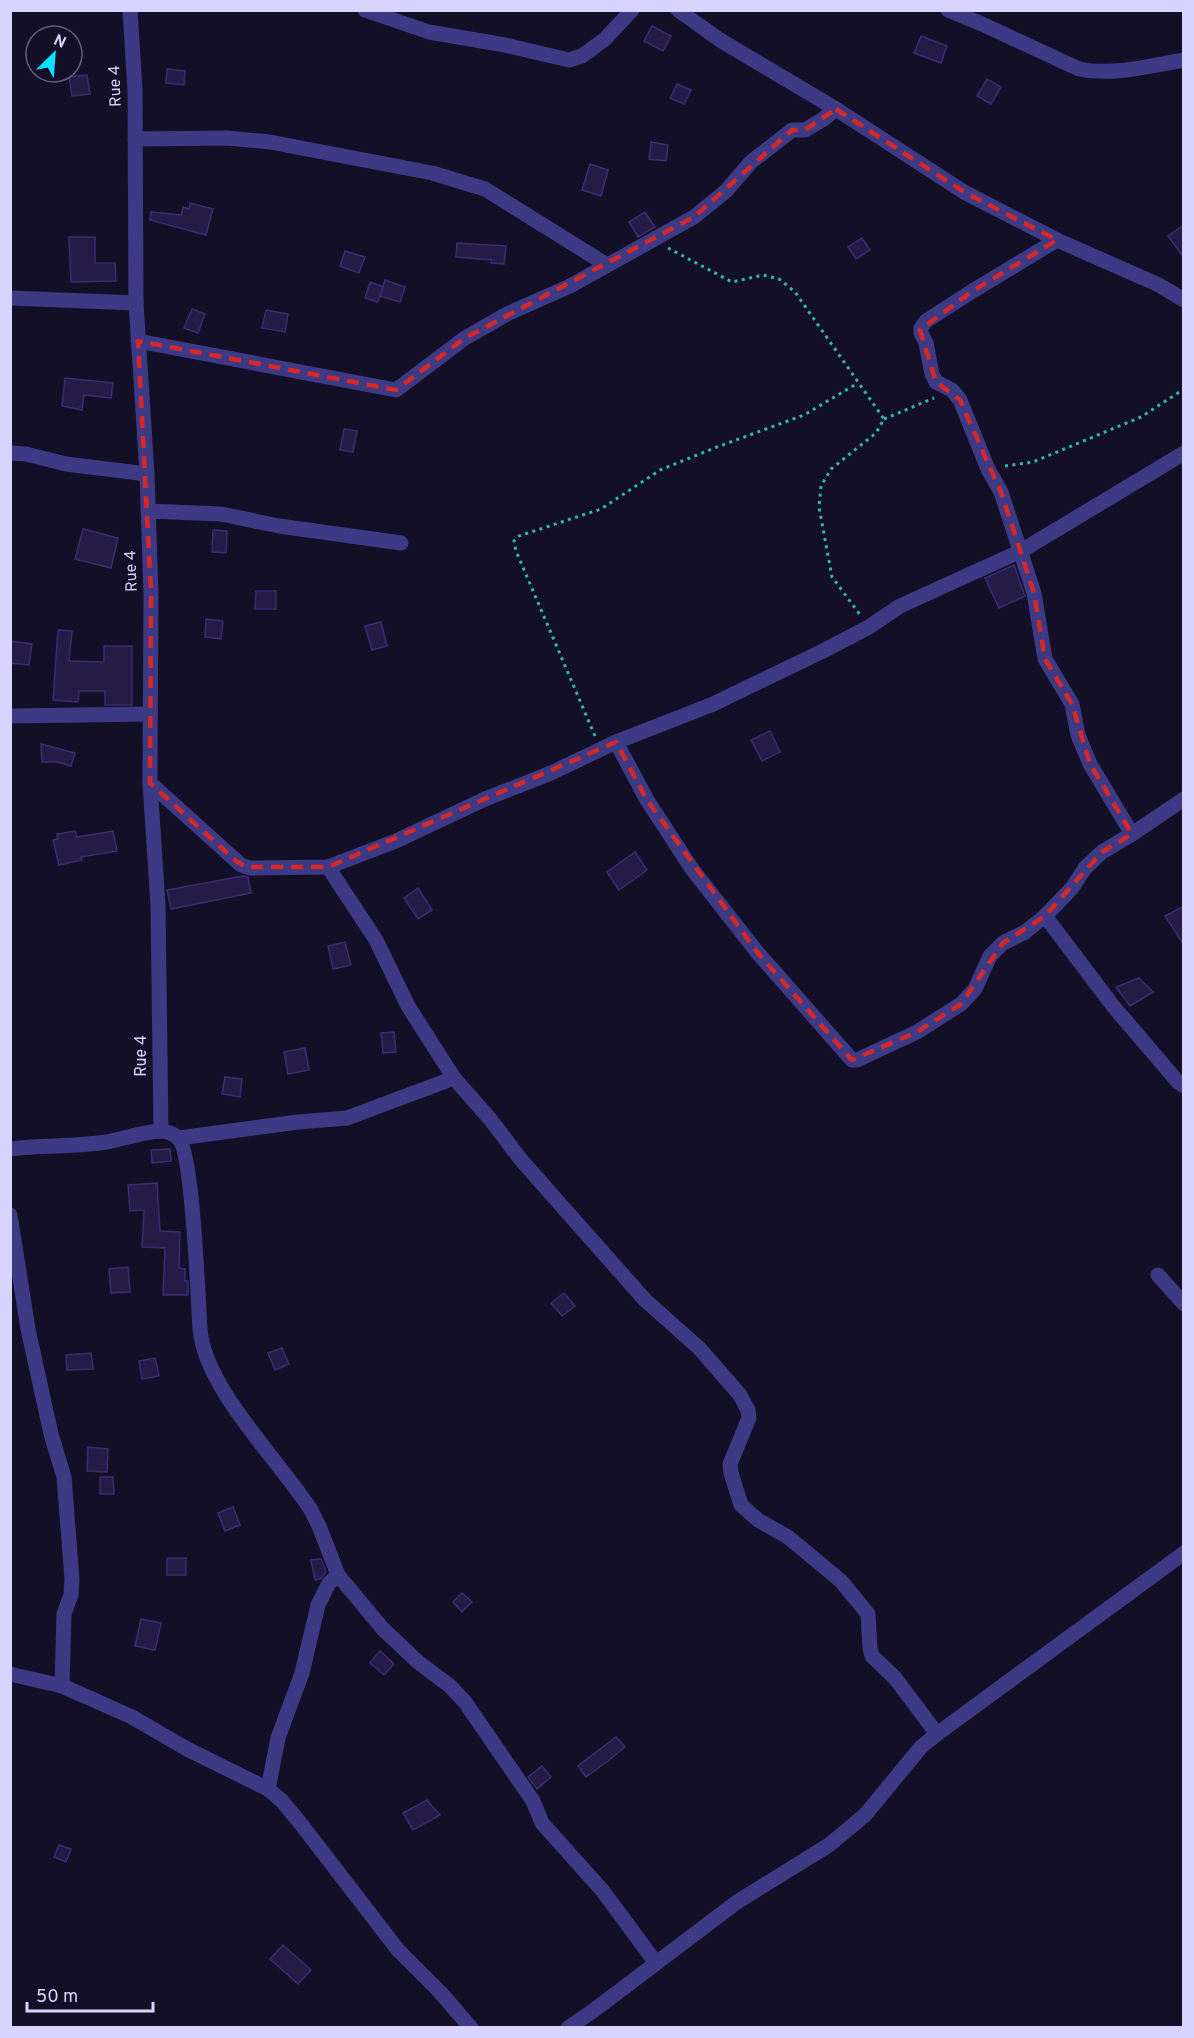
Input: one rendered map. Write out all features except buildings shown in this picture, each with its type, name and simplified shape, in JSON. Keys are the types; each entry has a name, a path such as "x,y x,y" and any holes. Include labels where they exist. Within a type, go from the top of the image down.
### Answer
{"street":[{"name":"Rue 4","path":"130,10 135,90 136,303 147,474 151,593 150,783 158,905 161,1131"},
{"path":"365,10 429,32 505,45 569,60 582,57 605,39 632,10"},
{"path":"678,10 720,40 836,109 949,183 1057,240 1159,285 1184,300"},
{"path":"948,10 1079,69 1095,72 1184,60"},
{"path":"138,341 396,390 465,338 507,314 570,286 694,217 716,201 744,173 751,162 792,130 805,130 836,109"},
{"path":"135,139 227,138 270,142 432,173 485,189 608,265"},
{"path":"1057,240 926,321 921,328 936,382 952,390 960,400 988,469 1000,492 1034,593 1045,658 1072,704 1078,735 1090,764 1132,834"},
{"path":"10,298 136,303"},
{"path":"10,453 26,454 77,466 147,474"},
{"path":"150,783 241,865 250,868 328,867 396,841 616,742 711,705 824,651 869,627 900,606 1021,551 1184,453"},
{"path":"148,511 221,514 279,526 401,543"},
{"path":"10,716 150,714"},
{"path":"616,742 647,800 692,869 757,952 852,1060 857,1060 917,1032 961,1004 975,989 990,956 1003,943 1025,932 1045,916 1072,888 1085,868 1102,852 1184,799"},
{"path":"328,867 376,940 408,1006 454,1078 490,1119 522,1161 638,1291 699,1348 740,1395 748,1410 749,1418 730,1464 741,1505 758,1520 788,1537 841,1581 868,1614 872,1656 895,1678 937,1734"},
{"path":"1045,916 1113,1006 1178,1082 1184,1086"},
{"path":"178,1138 347,1118 454,1078"},
{"path":"10,1149 105,1142 161,1131 182,1142 187,1163 203,1346 213,1371 238,1412 311,1510 320,1526 338,1575 383,1629 418,1662 450,1686 465,1702 532,1801 542,1823 602,1890 656,1963"},
{"path":"10,1215 28,1329 51,1434 64,1477 72,1579 71,1596 64,1614 62,1686"},
{"path":"1158,1275 1184,1304"},
{"path":"568,2028 737,1902 829,1845 865,1815 921,1747 1184,1554"},
{"path":"268,1789 278,1738 302,1673 318,1605 329,1583 338,1575"},
{"path":"10,1674 62,1686 132,1718 187,1749 268,1789 282,1801 301,1824 398,1950 440,1992 471,2028"}],"path":[{"path":"652,240 732,282 763,275 779,279 795,292 884,419"},
{"path":"601,749 516,551 514,541 519,536 601,509 660,470 804,415 858,383"},
{"path":"988,469 1033,462 1141,417 1184,389"},
{"path":"869,627 832,577 819,507 821,486 831,469 876,433 884,419 952,390"}],"highlighted area":[{"path":"836,109 964,192 1057,240 971,292 920,330 936,382 960,400 1001,492 1034,593 1045,659 1072,704 1090,764 1132,834 1102,852 1045,916 1003,943 961,1004 917,1032 852,1060 757,952 647,800 616,742 328,867 246,867 236,861 150,783 151,593 138,341 396,390 465,338 694,217 792,130 805,130"}]}
